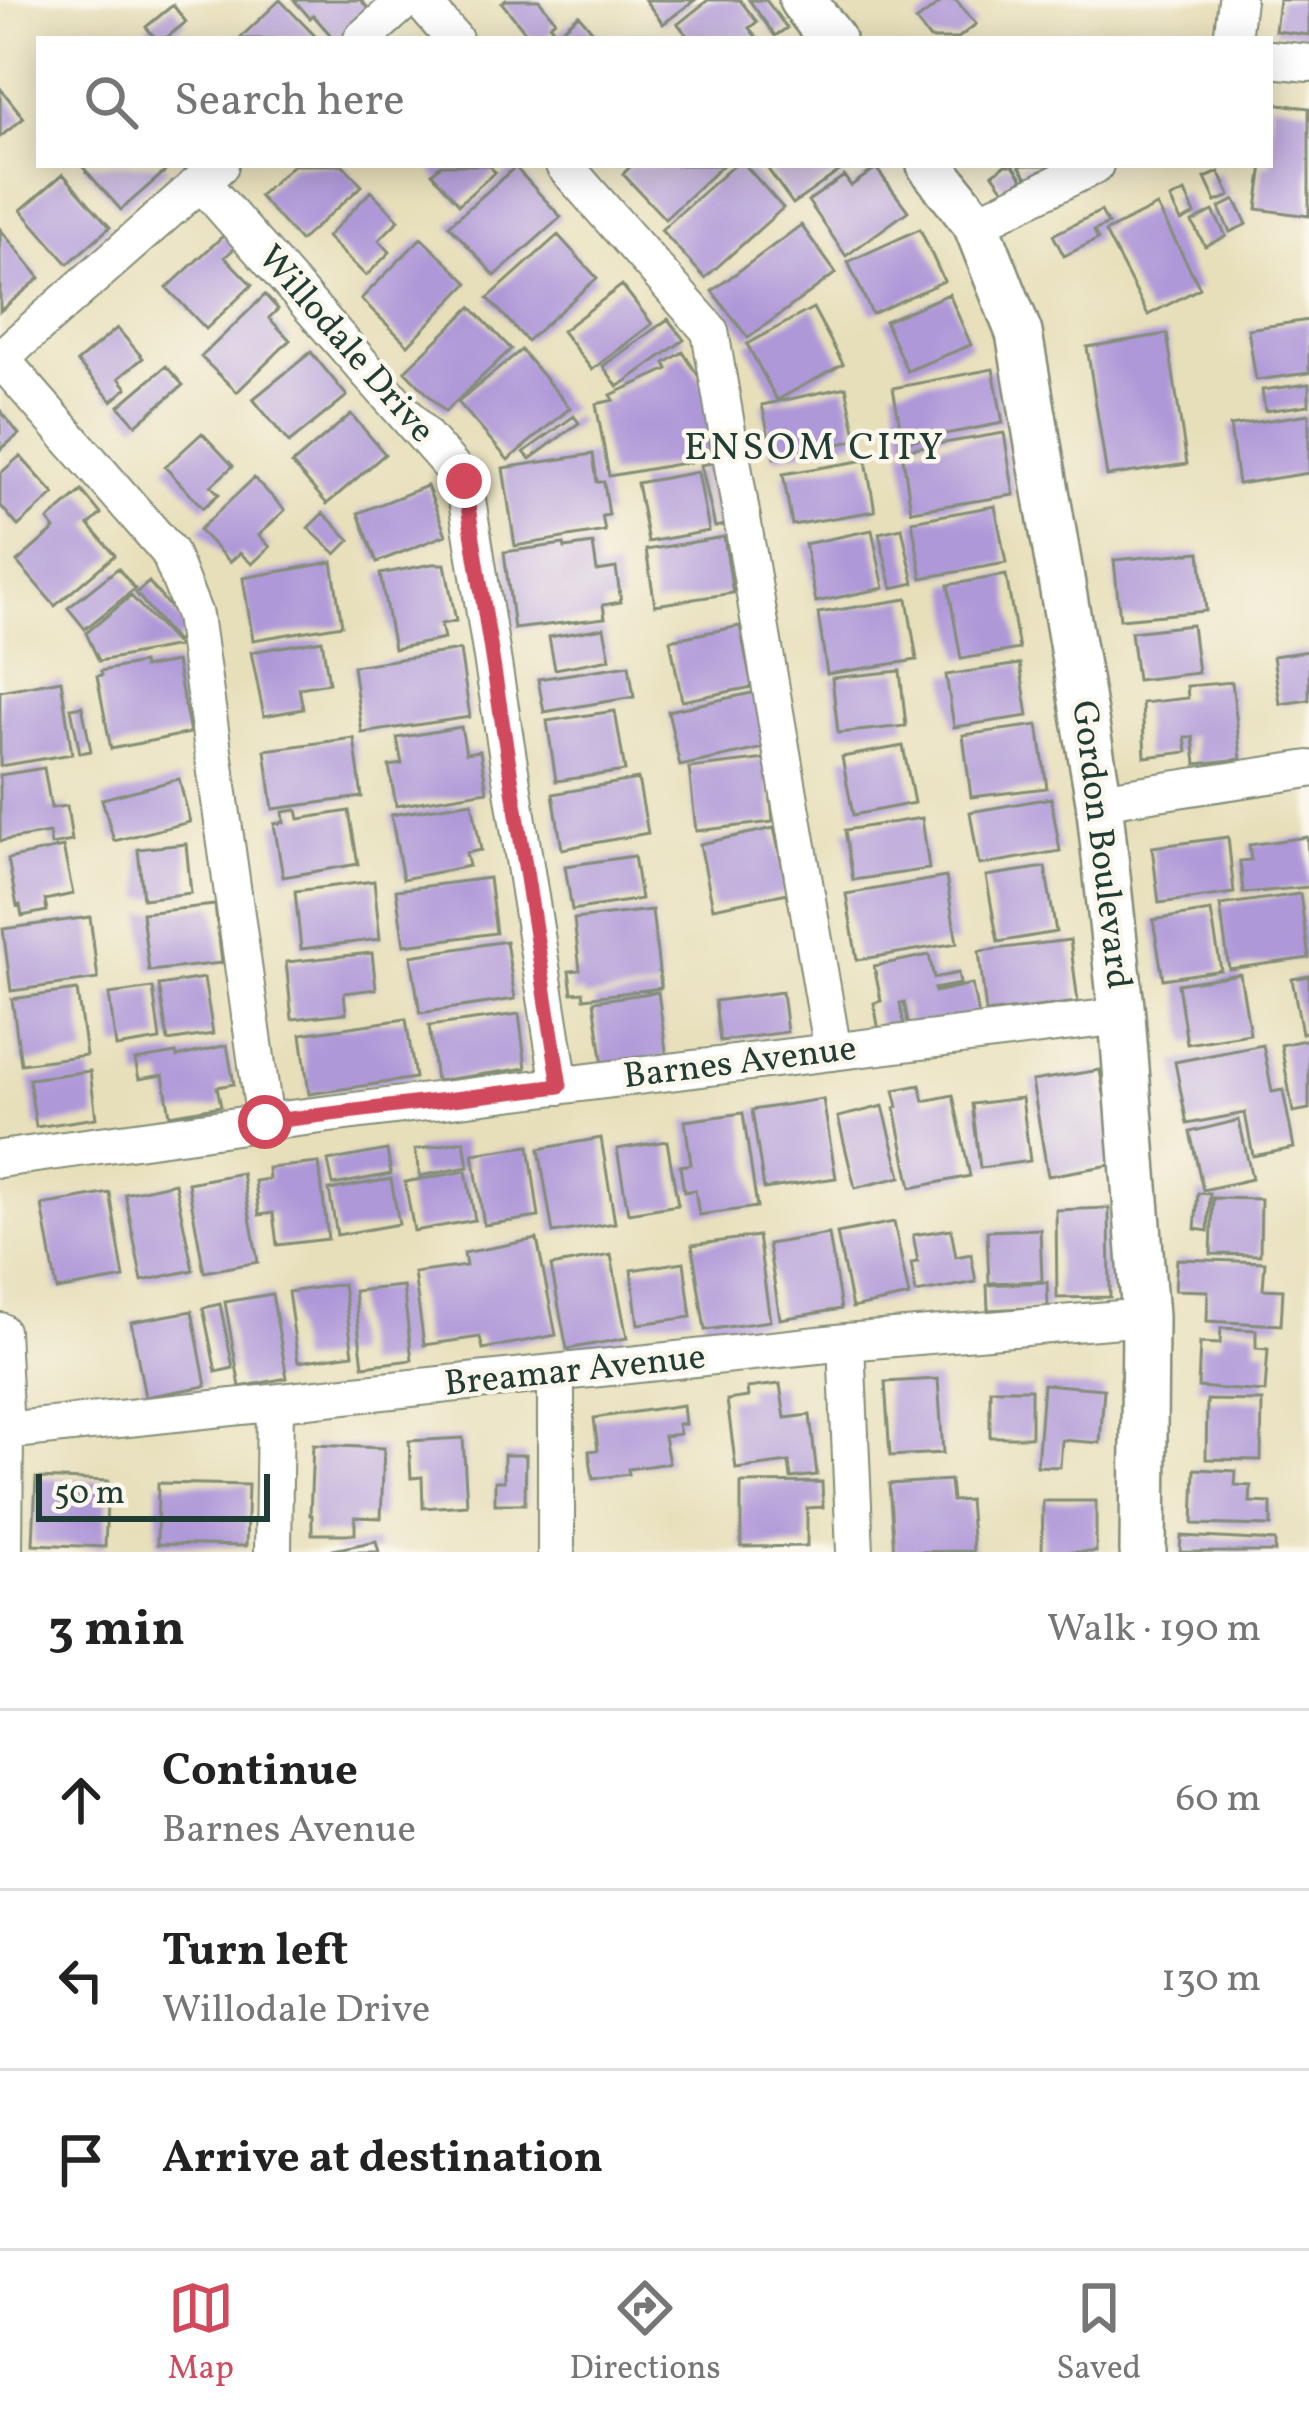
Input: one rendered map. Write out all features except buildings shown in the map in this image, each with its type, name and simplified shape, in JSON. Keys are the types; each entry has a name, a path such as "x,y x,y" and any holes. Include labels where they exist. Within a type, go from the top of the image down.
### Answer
{"street":[{"path":"365,36 406,0"},
{"path":"420,0 451,36"},
{"path":"802,0 830,36"},
{"path":"1232,36 1237,0"},
{"path":"1273,59 1309,63"},
{"path":"567,168 710,331 833,1052"},
{"name":"Gordon Boulevard","path":"932,168 976,224 1019,333 1099,800 1122,1016 1145,1317 1143,1552"},
{"path":"976,224 1089,168"},
{"path":"211,174 0,358 169,552 194,615 265,1122"},
{"name":"Willodale Drive","path":"211,174 464,481 560,1086"},
{"path":"1099,800 1309,769"},
{"name":"Barnes Avenue","path":"0,1159 1122,1016"},
{"name":"Breamar Avenue","path":"5,1431 846,1342 1145,1317"},
{"path":"0,1331 4,1552"},
{"path":"846,1342 855,1552"},
{"path":"556,1374 556,1552"},
{"path":"273,1552 275,1403"}],"district":[{"name":"ENSOM CITY","path":"815,449"}],"route":[{"path":"265,1122 560,1086 464,481"}]}
